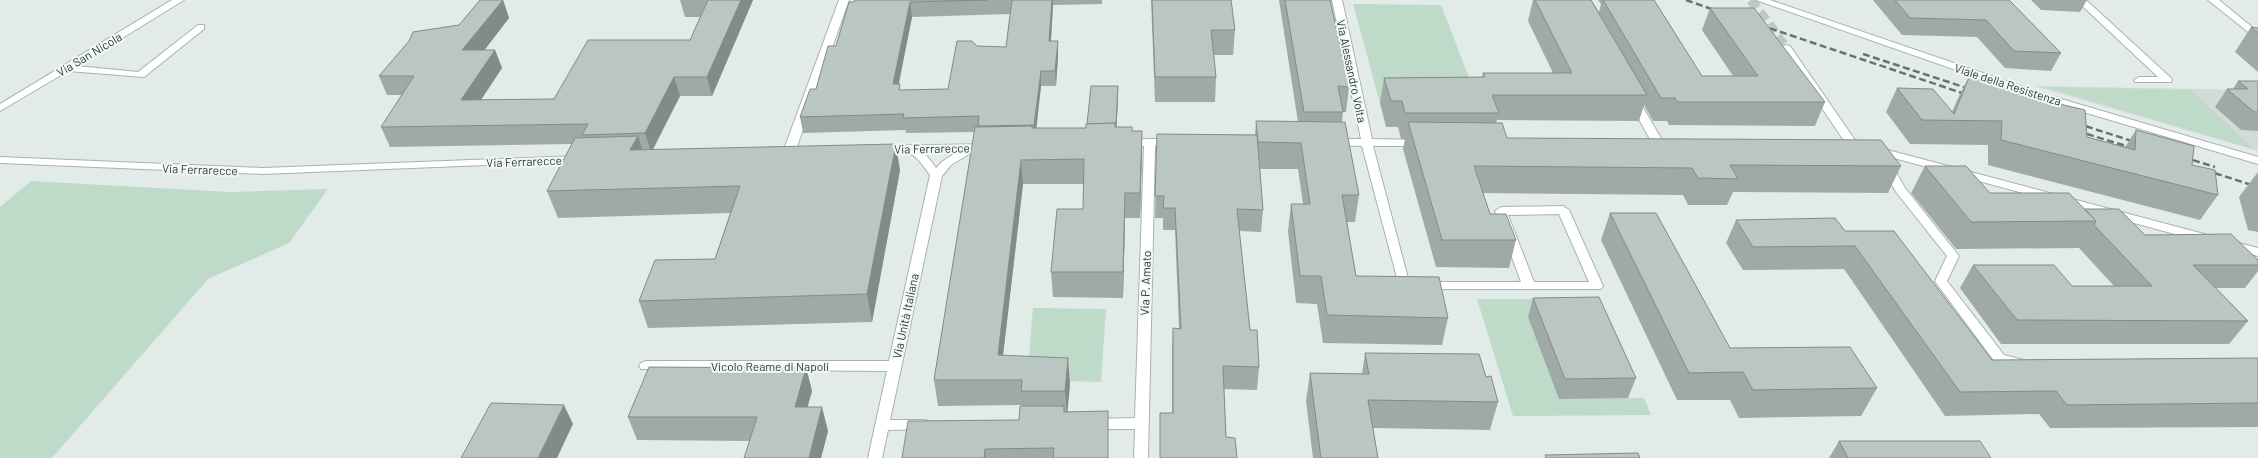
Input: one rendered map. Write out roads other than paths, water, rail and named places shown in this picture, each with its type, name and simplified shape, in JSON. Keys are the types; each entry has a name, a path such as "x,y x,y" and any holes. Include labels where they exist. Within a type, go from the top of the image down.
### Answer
{"street":[{"name":"Via San Nicola","path":"0,108 179,0"},
{"path":"804,151 785,152 844,0"},
{"name":"Via Alessandro Volta","path":"1337,0 1367,142 1404,286 1529,286"},
{"name":"Viale della Resistenza","path":"1761,0 2037,95 2258,161"},
{"path":"2081,0 2167,80 2139,80"},
{"path":"2213,0 2258,37"},
{"path":"67,68 140,75 201,27"},
{"path":"1786,48 1853,146"},
{"path":"1628,90 1659,145"},
{"name":"Via P. Amato","path":"1141,458 1150,142"},
{"path":"1116,143 1181,142"},
{"path":"1319,142 1430,143"},
{"path":"1643,145 1674,145"},
{"name":"Via Ferrarecce","path":"868,149 997,146"},
{"path":"1838,146 1853,146 1880,151 2258,252"},
{"path":"908,148 923,158 936,175 947,163 973,147"},
{"path":"1880,151 1900,189 1953,256 1941,282 2000,359 2028,364"},
{"name":"Via Ferrarecce","path":"0,160 263,171 587,159"},
{"name":"Via Unità Italiana","path":"874,458 936,175"},
{"path":"1563,210 1596,286 1529,286 1501,211 1563,210"},
{"name":"Vicolo Reame di Napoli","path":"646,366 894,366"},
{"path":"1081,424 1141,424"},
{"path":"881,425 935,425"}],"tunnel":[{"path":"1751,0 1786,48"}],"railway":[{"path":"1686,0 1720,12"},
{"path":"1760,25 1971,96"},
{"path":"1863,54 1973,90"},
{"path":"2076,123 2141,144"},
{"path":"2077,131 2136,149"},
{"path":"2183,157 2215,167"},
{"path":"2205,170 2258,187"}]}
